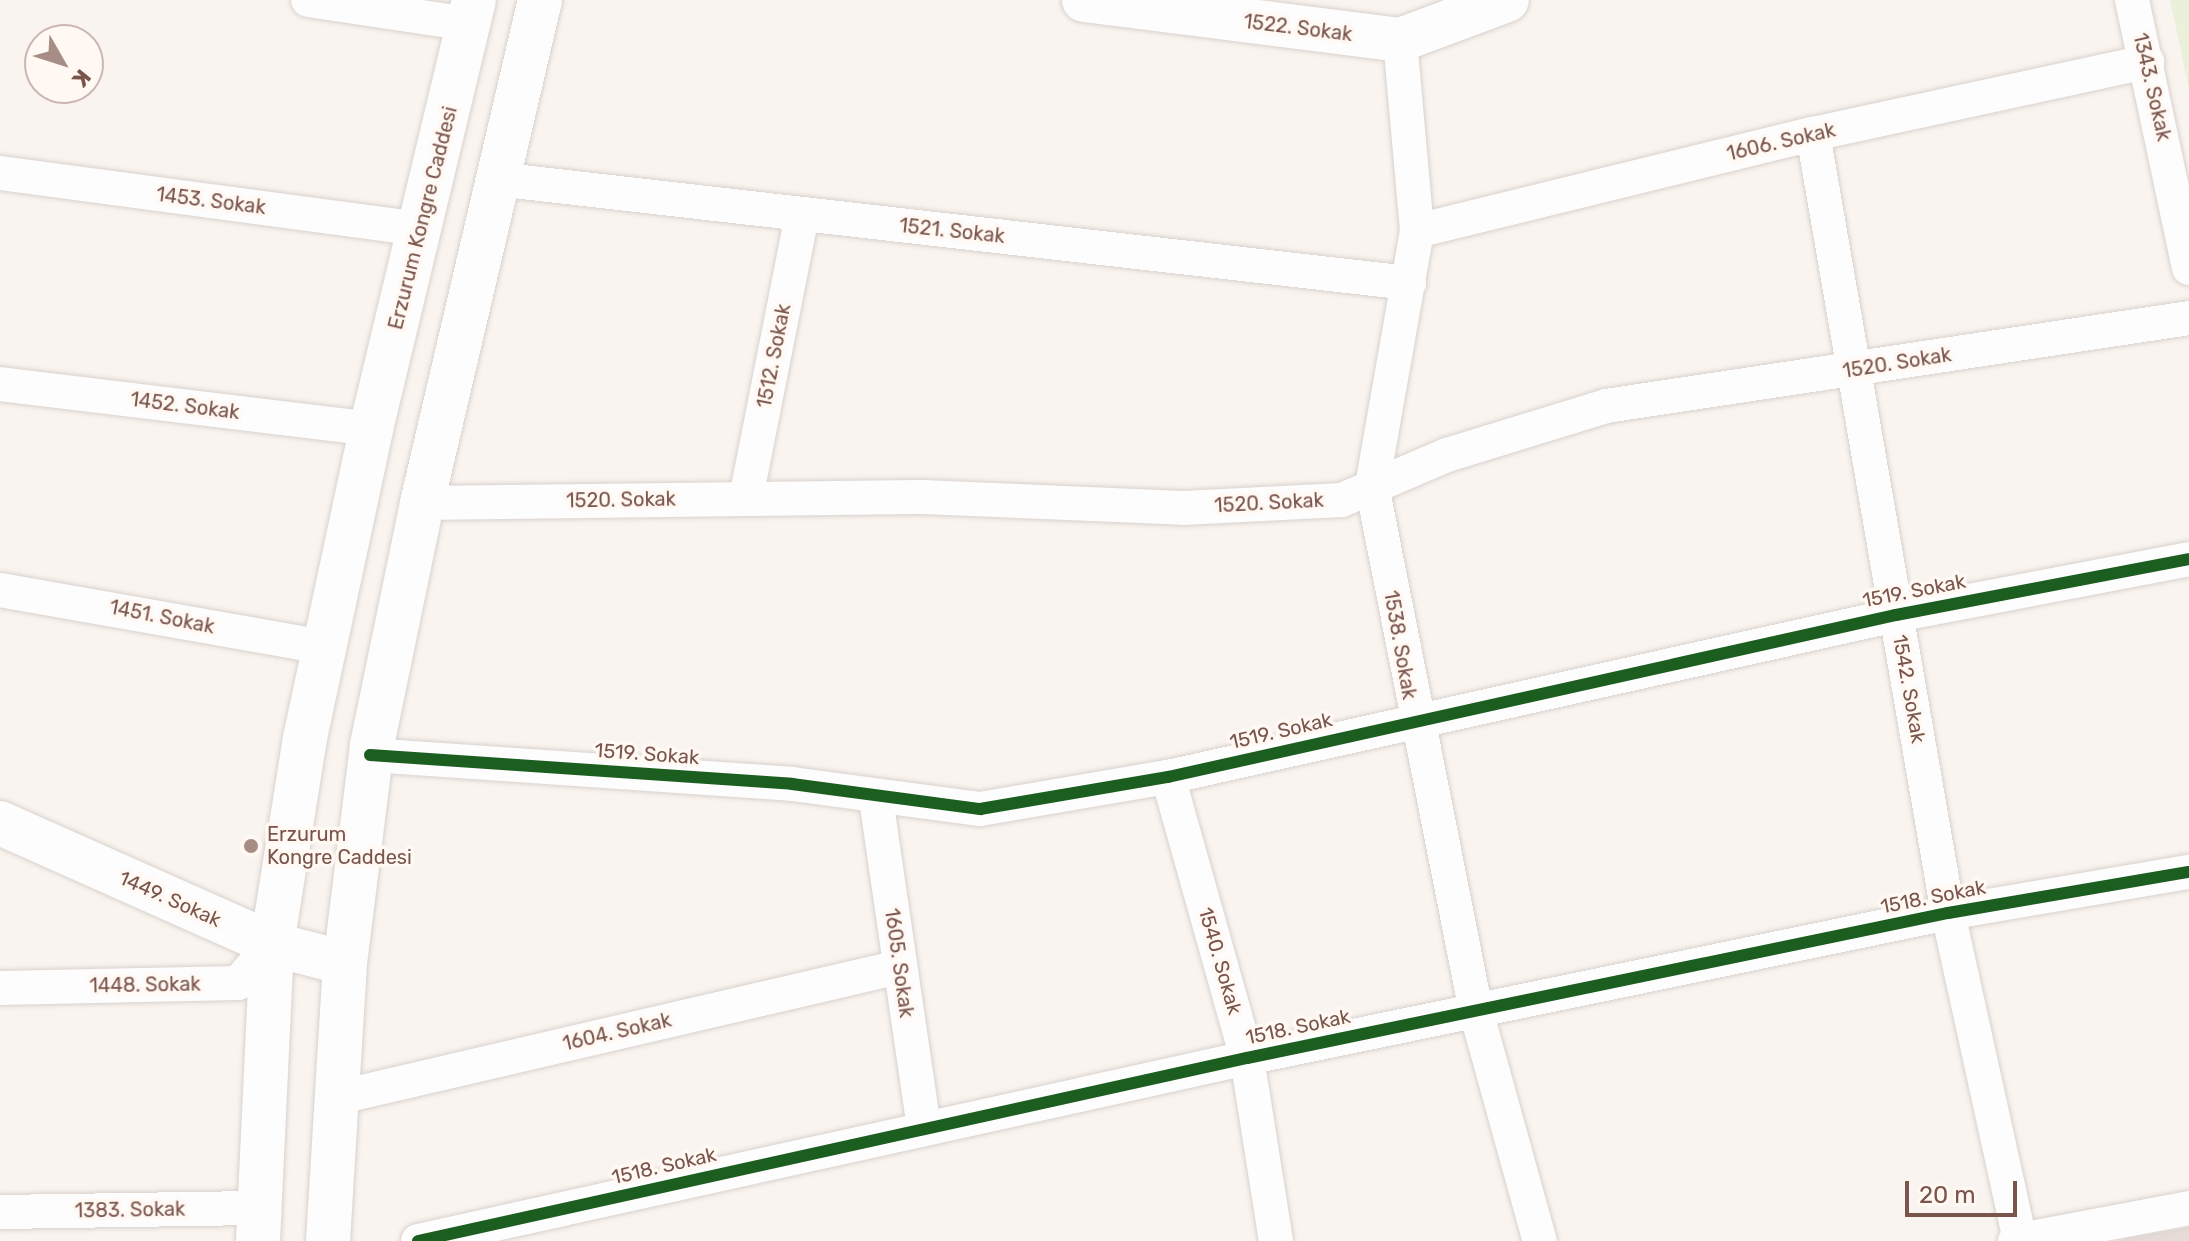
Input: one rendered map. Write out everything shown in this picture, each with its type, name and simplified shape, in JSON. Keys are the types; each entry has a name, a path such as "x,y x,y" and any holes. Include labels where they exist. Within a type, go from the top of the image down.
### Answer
{"main road":[{"path":"328,1241 345,963 370,755 422,503 540,0"},
{"name":"1522. Sokak","path":"1084,0 1300,15 1400,40 1507,0"},
{"name":"Erzurum Kongre Caddesi","path":"259,1225 272,944 324,647 371,429 471,12"},
{"name":"1449. Sokak","path":"0,823 272,944 345,963"}],"street":[{"path":"308,0 471,12"},
{"name":"1343. Sokak","path":"2132,0 2189,268"},
{"name":"1538. Sokak","path":"1400,40 1417,231 1372,486 1414,720 1476,1011 1540,1241"},
{"name":"1606. Sokak","path":"1417,231 1813,134 2147,62"},
{"name":"1542. Sokak","path":"1813,134 1948,913 2018,1241"},
{"name":"1453. Sokak","path":"0,173 421,229"},
{"name":"1521. Sokak","path":"496,179 1409,283"},
{"name":"1512. Sokak","path":"746,498 802,214"},
{"name":"1520. Sokak","path":"422,503 923,497 1183,508 1342,500 1447,455 1606,406 2189,318"},
{"name":"1452. Sokak","path":"0,384 371,429"},
{"name":"1519. Sokak","path":"370,755 792,784 876,799 980,809 1168,777 1896,615 2189,559"},
{"name":"1451. Sokak","path":"0,590 324,647"},
{"name":"1540. Sokak","path":"1168,777 1247,1058 1276,1241"},
{"name":"1605. Sokak","path":"876,799 924,1127"},
{"name":"1518. Sokak","path":"418,1241 1247,1058 1948,913 2189,872"},
{"name":"1448. Sokak","path":"0,988 238,983 272,944"},
{"name":"1604. Sokak","path":"336,1098 899,967"},
{"path":"2018,1241 2189,1208"},
{"name":"1383. Sokak","path":"0,1212 259,1225"}],"green space":[{"path":"2170,0 2189,0 2189,89"}],"building":[{"path":"2189,1227 2189,1241 2119,1241 2127,1238"}],"cycle path":[{"path":"370,755 792,784 980,809 1168,777 1896,615 2189,559"},
{"path":"418,1241 1247,1058 1948,913 2189,872"}],"place":[{"name":"Erzurum Kongre Caddesi","path":"251,846"}]}
